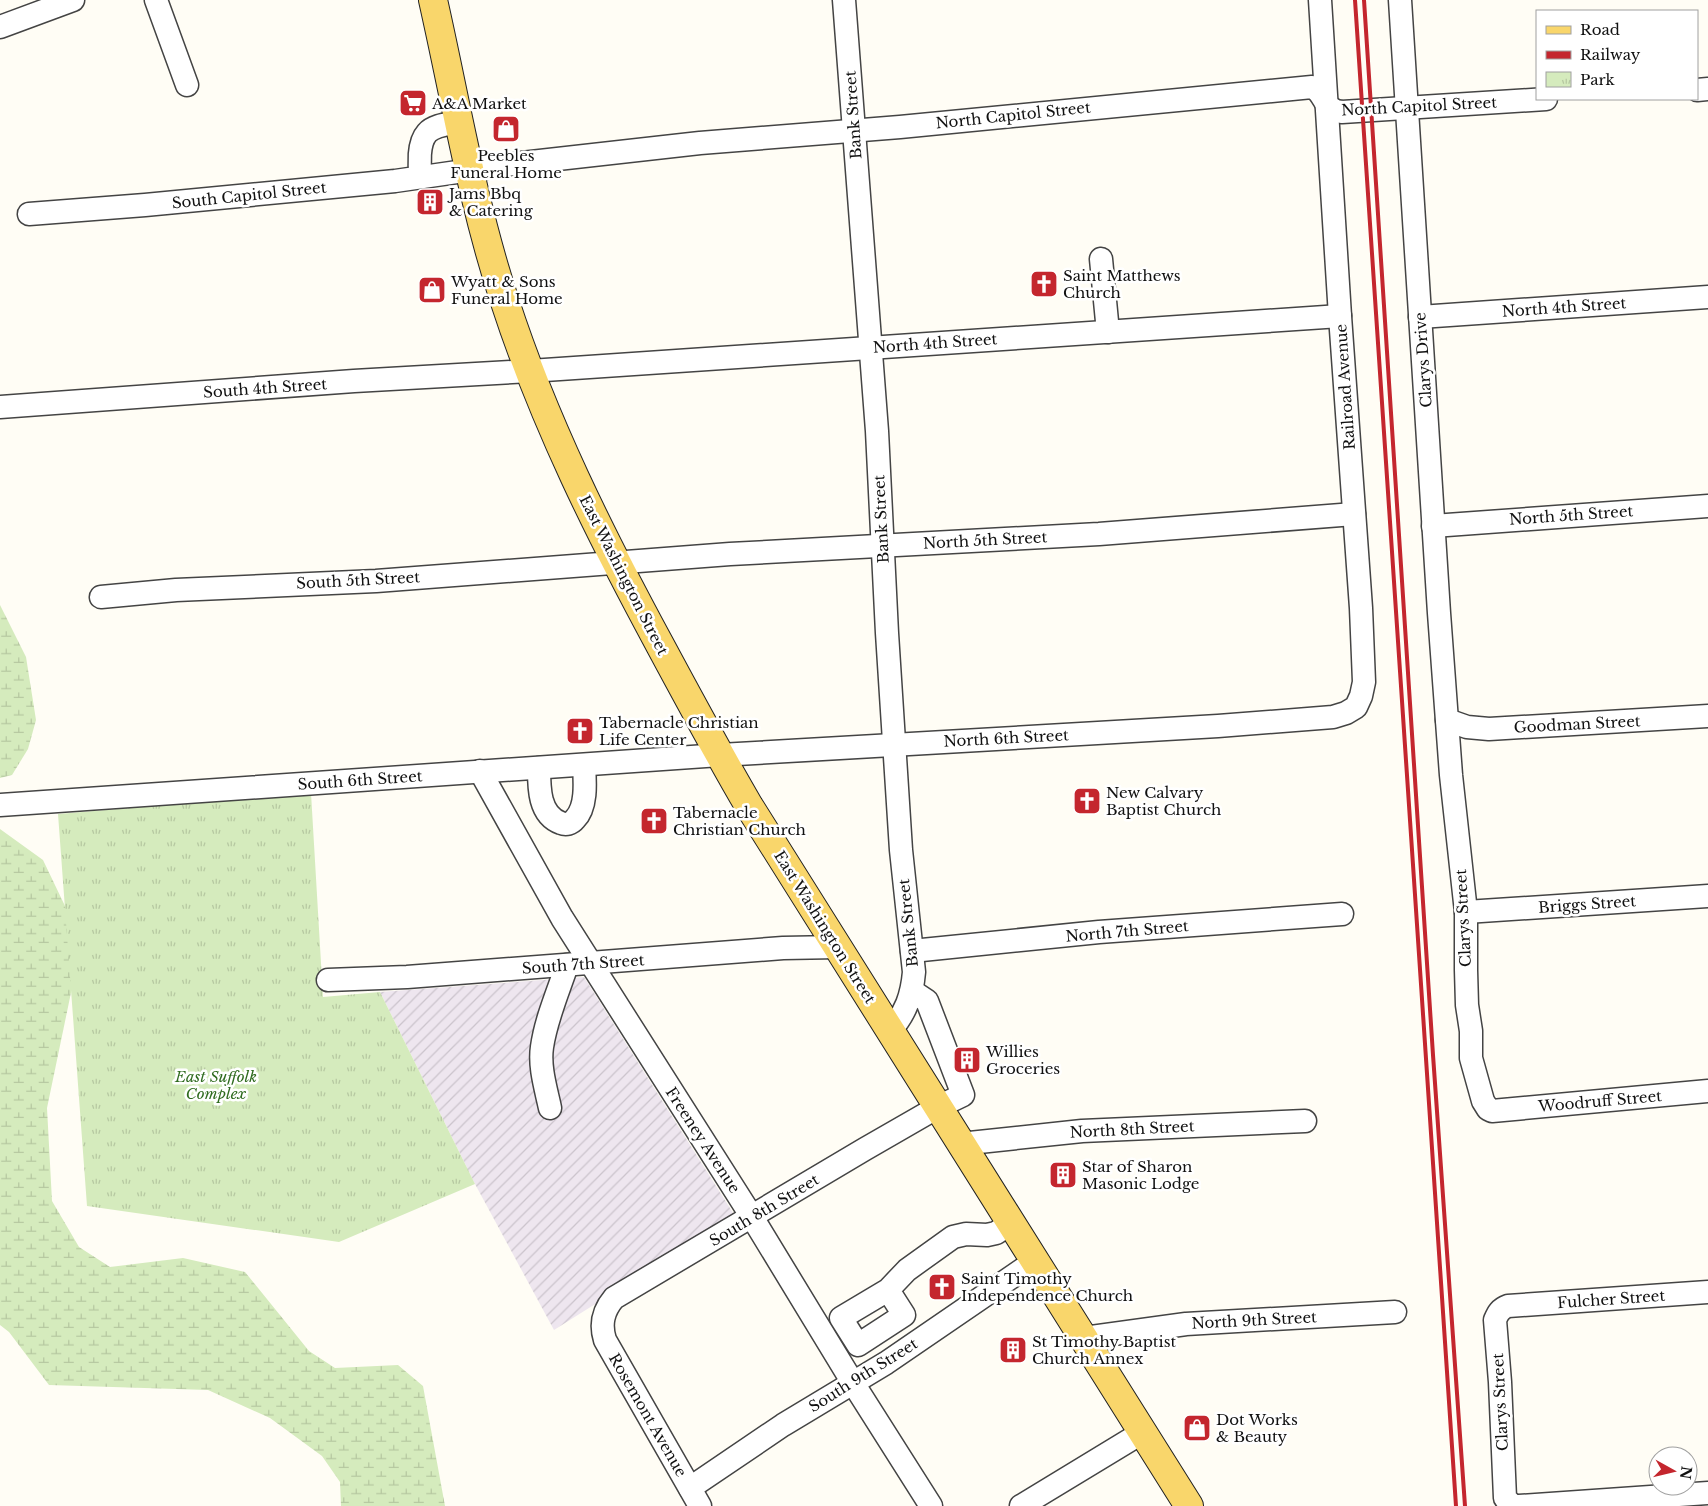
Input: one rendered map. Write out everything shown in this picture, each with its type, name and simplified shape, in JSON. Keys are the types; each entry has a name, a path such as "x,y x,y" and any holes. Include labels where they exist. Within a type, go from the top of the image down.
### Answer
{"main road":[{"name":"East Washington Street","path":"433,0 468,170 505,304 557,440 615,563 720,756 754,814 1189,1506"}],"street":[{"path":"0,27 73,0"},
{"path":"156,0 187,85"},
{"name":"Bank Street","path":"844,0 871,347 902,859 914,972 912,991 906,1008 890,1031"},
{"name":"Railroad Avenue","path":"1292,720 1333,717 1346,713 1356,707 1364,682 1361,608 1320,0"},
{"name":"Clarys Drive","path":"1400,0 1447,720"},
{"name":"North Capitol Street","path":"468,170 690,144 855,131 1312,87 1318,90 1327,106 1342,112 1536,100"},
{"path":"421,177 419,165 421,147 427,133 438,127 458,122"},
{"name":"South Capitol Street","path":"29,214 145,205 421,177 468,170"},
{"path":"1100,259 1108,332"},
{"name":"North 4th Street","path":"1420,317 1708,297"},
{"name":"North 4th Street","path":"530,371 1340,316"},
{"name":"South 4th Street","path":"0,407 354,381 530,371"},
{"name":"North 5th Street","path":"1433,526 1708,506"},
{"name":"North 5th Street","path":"615,563 730,554 1099,534 1354,514"},
{"name":"South 5th Street","path":"101,597 176,590 376,580 615,563"},
{"name":"Goodman Street","path":"1447,720 1467,727 1489,729 1708,716"},
{"name":"North 6th Street","path":"720,756 894,744 1208,727 1292,720"},
{"name":"Clarys Street","path":"1447,720 1466,912 1467,1004 1471,1031 1471,1058 1483,1101 1488,1109 1492,1111"},
{"name":"South 6th Street","path":"0,805 720,756"},
{"path":"539,768 542,802 552,818 565,824 571,823 579,813 584,789 584,766"},
{"name":"Freeney Avenue","path":"480,771 562,918 752,1217 853,1383 931,1506"},
{"name":"Briggs Street","path":"1466,912 1708,896"},
{"name":"North 7th Street","path":"912,951 1098,932 1342,914"},
{"name":"South 7th Street","path":"328,980 407,977 783,948 838,948"},
{"path":"550,1108 544,1080 542,1048 549,1018 567,965"},
{"path":"912,991 927,1001 948,1056 916,1073"},
{"name":"South 8th Street","path":"602,1323 602,1318 608,1305 614,1298 938,1107 963,1095 948,1056"},
{"name":"Woodruff Street","path":"1492,1111 1708,1091"},
{"name":"North 8th Street","path":"960,1144 1082,1131 1305,1121"},
{"path":"888,1290 907,1270 953,1237 966,1234 988,1236 1011,1223"},
{"name":"South 9th Street","path":"695,1497 782,1425 894,1358 1035,1261"},
{"name":"Fulcher Street","path":"1513,1306 1708,1292"},
{"name":"Clarys Street","path":"1513,1306 1502,1308 1495,1320 1500,1382 1505,1498 1513,1506"},
{"name":"North 9th Street","path":"1084,1338 1186,1324 1395,1312"},
{"name":"Rosemont Avenue","path":"602,1323 605,1340 695,1497"},
{"path":"1021,1506 1143,1432"},
{"path":"1519,1506 1708,1493"}],"shaded area":[{"path":"584,977 735,1216 554,1330 475,1184 380,992"}],"green space":[{"path":"0,605 26,657 36,720 28,749 12,775 0,778"},
{"name":"East Suffolk Complex","path":"311,793 323,997 380,992 475,1184 339,1242 87,1206 58,814"},
{"path":"0,829 43,860 65,906 78,959 47,1108 52,1201 79,1247 110,1267 183,1258 245,1272 309,1351 335,1368 398,1365 423,1386 445,1506 341,1506 340,1482 322,1456 270,1418 208,1390 49,1385 9,1332 0,1325"}],"railway":[{"path":"1355,0 1456,1506"},
{"path":"1364,0 1433,1055 1465,1506"}],"place":[{"name":"A&A Market","path":"413,103"},
{"name":"Peebles Funeral Home","path":"506,129"},
{"name":"Jams Bbq & Catering","path":"430,202"},
{"name":"Saint Matthews Church","path":"1044,284"},
{"name":"Wyatt & Sons Funeral Home","path":"432,290"},
{"name":"Tabernacle Christian Life Center","path":"580,731"},
{"name":"New Calvary Baptist Church","path":"1087,801"},
{"name":"Tabernacle Christian Church","path":"654,821"},
{"name":"Willies Groceries","path":"967,1060"},
{"name":"Star of Sharon Masonic Lodge","path":"1063,1175"},
{"name":"Saint Timothy Independence Church","path":"942,1287"},
{"name":"St Timothy Baptist Church Annex","path":"1013,1350"},
{"name":"Dot Works & Beauty","path":"1197,1428"}]}
